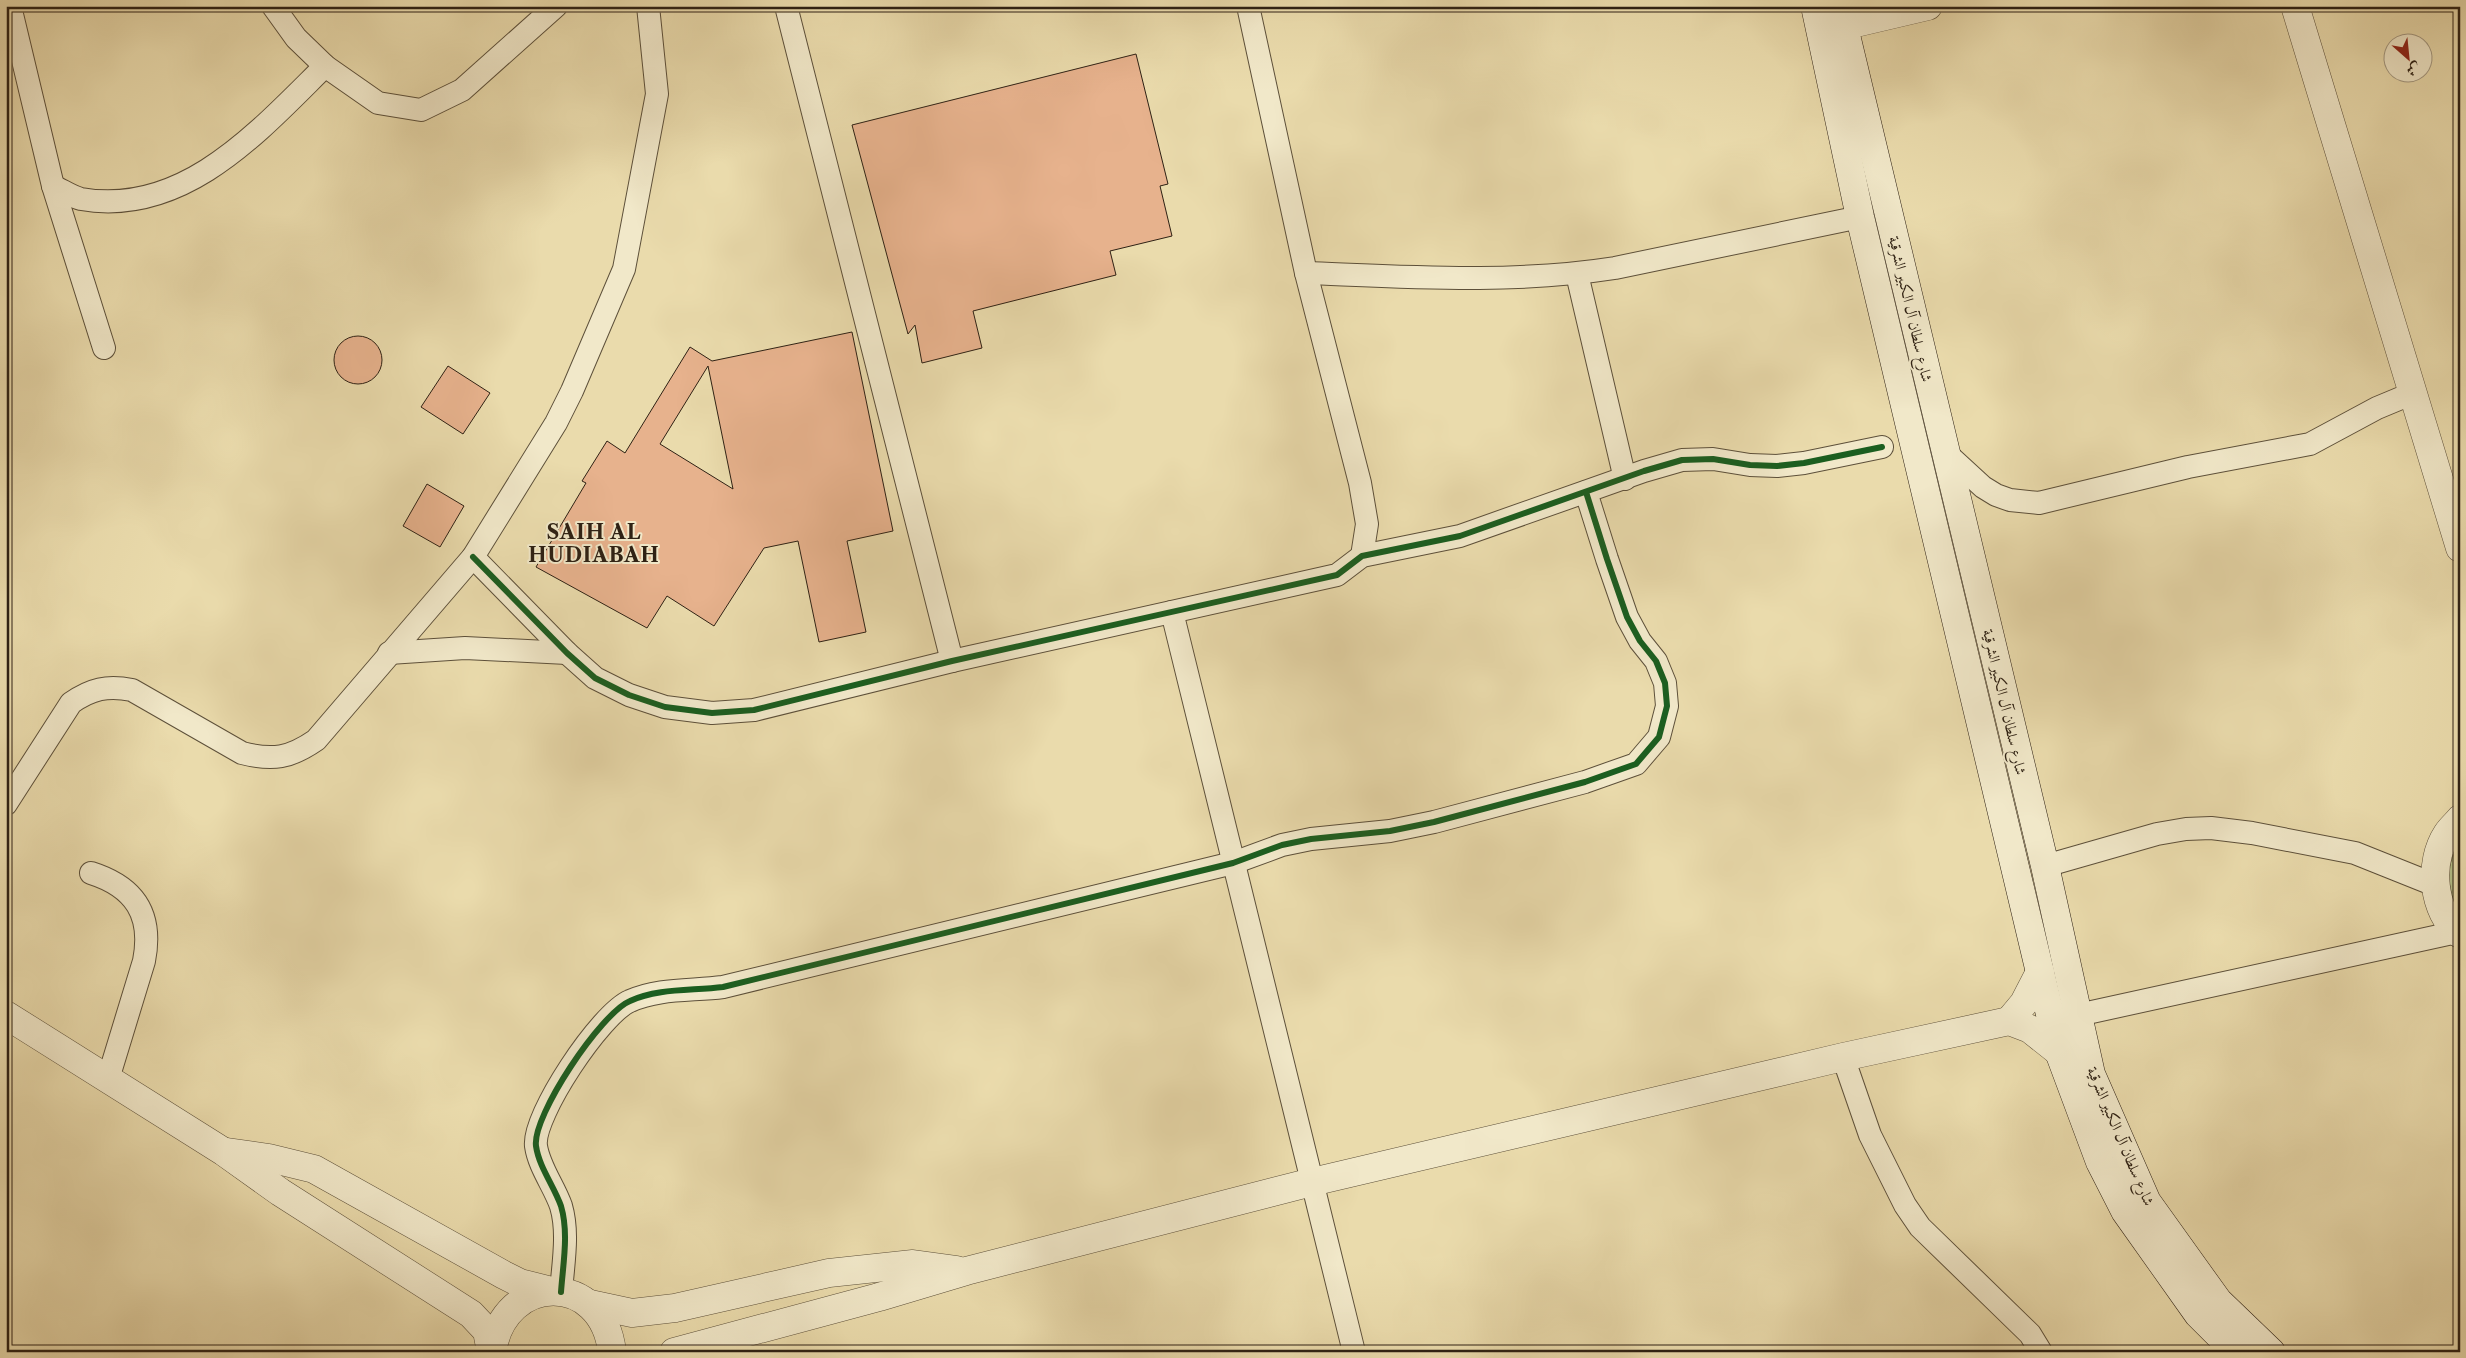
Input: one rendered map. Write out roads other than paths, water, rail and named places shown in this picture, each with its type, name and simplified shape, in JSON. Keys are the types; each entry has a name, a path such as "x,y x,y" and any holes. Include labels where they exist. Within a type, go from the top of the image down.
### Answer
{"street":[{"path":"10,6 54,186 104,348"},
{"path":"273,6 296,38 324,66 378,103 421,110 462,90 556,6"},
{"path":"6,804 60,716 71,703 92,691 116,686 132,690 242,753 261,758 281,757 300,751 316,740 473,557 556,423 604,319 624,270 657,94 648,6"},
{"path":"786,6 952,661"},
{"path":"1248,6 1306,273 1360,483 1367,524 1362,556"},
{"name":"شارع سلطان آل الكبير الشرقية","path":"1815,6 1860,217 2059,1052 2100,1162 2125,1212 2198,1314 2236,1352"},
{"path":"1841,16 1928,6"},
{"path":"2295,6 2460,548"},
{"name":"شارع سلطان آل الكبير الشرقية","path":"1841,16 2045,866 2091,1074 2147,1202 2218,1301 2270,1352"},
{"path":"54,186 79,198 111,201 150,196 184,184 219,164 263,127 324,66"},
{"path":"1306,273 1500,279 1577,274 1615,268 1860,217"},
{"path":"1577,274 1624,479"},
{"path":"1946,453 1983,487 1996,495 2024,503 2039,503 2188,467 2310,444 2377,408 2413,393"},
{"path":"473,557 568,653 596,678 629,695 665,707 712,713 754,710 952,661 1337,575 1362,556 1460,536 1682,460 1713,458 1750,465 1777,466 1804,463 1882,447"},
{"path":"557,1292 564,1223 557,1195 536,1148 536,1135 541,1117 594,1033 610,1015 627,1002 653,994 723,987 1233,864 1282,845 1301,841 1390,831 1434,822 1586,782 1636,764 1659,737 1668,706 1665,683 1656,660 1640,641 1628,617 1606,559 1586,492"},
{"path":"1172,612 1354,1352"},
{"path":"389,653 465,648 568,653"},
{"path":"2078,1015 2458,933 2442,910 2435,885 2437,858 2446,834 2460,819"},
{"path":"2045,866 2157,834 2186,829 2210,828 2252,832 2355,853 2435,885"},
{"path":"91,873 110,879 126,889 138,904 146,922 148,942 108,1079"},
{"path":"2009,1021 2024,1003 2040,972"},
{"path":"6,1015 224,1152 280,1192 471,1314 487,1331 491,1352"},
{"path":"674,1352 879,1297 966,1271 1312,1182 2009,1021 2030,1030 2059,1052"},
{"path":"1843,1058 1870,1135 1905,1205 1920,1227 2030,1334 2041,1352"},
{"path":"224,1152 269,1158 314,1169 520,1283 576,1297 590,1304 632,1313 674,1308 829,1272 913,1264 966,1271"},
{"path":"491,1352 494,1334 503,1317 516,1303 534,1295 557,1292"},
{"path":"590,1304 602,1318 610,1335 612,1352"}],"district":[{"name":"SAIH AL HUDIABAH","path":"594,544"}]}
